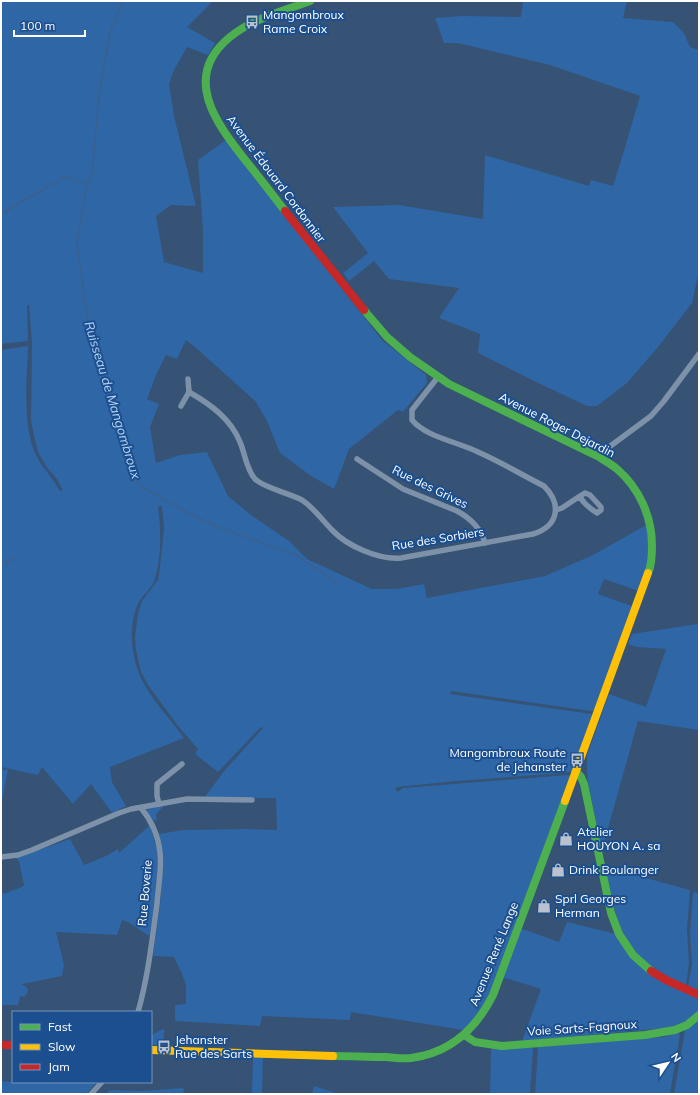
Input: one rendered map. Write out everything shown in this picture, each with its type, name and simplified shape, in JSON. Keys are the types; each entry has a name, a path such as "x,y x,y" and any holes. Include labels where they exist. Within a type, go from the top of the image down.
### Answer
{"main road":[{"name":"Avenue Édouard Cordonnier","path":"310,1 234,32 224,40 214,51 208,63 205,80 208,97 212,111 228,138 371,319"},
{"name":"Avenue Roger Dejardin","path":"371,319 392,342 438,377 467,393 599,457 619,471 641,497 650,523 652,536 650,569 581,758"},
{"name":"Avenue René Lange","path":"152,1050 404,1058 419,1057 435,1052 452,1044 464,1035 481,1017 490,1002 581,758"},
{"path":"576,771 582,777 584,784 611,913 619,934 633,955 650,970 666,980 699,995"},
{"name":"Voie Sarts-Fagnoux","path":"464,1035 475,1042 502,1046 645,1035 675,1030 687,1025 699,1015"},
{"path":"1,1045 12,1046"}],"street":[{"path":"599,457 605,450 651,416 664,402 699,354"},
{"path":"438,377 412,410 412,420 416,425 427,431 477,451 544,486 551,493 556,510 562,508 580,496"},
{"path":"181,406 189,392 188,379"},
{"name":"Rue des Sorbiers","path":"189,392 213,408 232,426 240,442 251,473 255,479 311,506 333,531 353,545 379,556 394,559 540,532 545,530 552,522 556,510"},
{"name":"Rue des Grives","path":"357,459 403,489 465,515 482,534 485,543"},
{"path":"159,804 157,784 182,764"},
{"path":"1,857 18,855 119,813 141,808 187,799 252,800"},
{"name":"Rue Boverie","path":"138,1011 145,983 152,936 159,884 160,859 160,850 153,825 141,808"},
{"path":"91,1094 101,1083"}],"shaded area":[{"path":"1,1 213,1 187,27 215,43 208,55 187,47 173,72 169,84 174,116 196,206 171,205 156,216 164,262 203,273 203,230 198,160 226,140 382,340 426,375 427,383 403,412 398,410 349,449 334,489 311,476 280,453 266,419 255,401 186,340 177,359 166,355 147,399 159,404 150,427 156,463 180,455 207,452 228,496 251,515 289,541 307,559 372,589 396,589 424,584 427,598 545,576 593,555 648,524 648,558 639,591 604,579 598,594 632,606 595,710 591,711 451,691 450,694 592,714 573,772 457,781 397,787 395,789 398,792 403,788 568,775 571,776 486,1004 474,1020 463,1030 351,1012 350,1020 262,1016 260,1026 175,1021 175,1005 186,1004 186,985 174,957 153,956 160,904 163,858 159,834 183,830 277,830 276,798 204,798 225,770 263,728 261,727 218,772 195,754 198,749 178,726 148,685 141,672 136,650 135,637 138,613 142,601 158,580 164,528 162,506 158,506 160,542 157,570 154,582 138,604 133,622 132,641 135,661 145,686 184,738 110,767 112,782 126,806 112,813 91,784 73,804 42,767 38,775 1,767 1,350 28,346 26,402 32,444 41,464 59,490 63,491 57,479 47,468 38,452 31,420 32,342 29,305 27,305 28,341 1,344"},
{"path":"523,1 627,1 623,18 673,22 684,33 690,47 699,50 699,271 692,303 658,347 627,383 597,406 587,406 478,353 480,334 439,318 459,288 389,279 374,261 349,281 343,273 368,253 333,207 399,205 483,219 485,155 589,186 591,180 613,186 640,96 550,65 458,43 444,43 435,18 462,16 521,17"},
{"path":"697,624 699,627 699,730 638,721 602,850 588,783 587,755 609,694 646,707 666,649 637,647 628,644 632,634"},
{"path":"1,769 8,770 2,800 1,800"},
{"path":"165,805 156,814 157,821 153,820 147,813 148,809"},
{"path":"150,825 158,853 152,929 149,936 128,922 122,920 117,935 56,932 64,965 62,976 22,984 27,988 28,992 24,997 20,996 18,1005 1,1005 1,890 3,894 24,885 19,861 16,858 70,839 84,865 106,856 118,849 119,853"},
{"path":"606,867 690,890 687,929 689,963 686,986 648,964 634,951 621,929 617,917"},
{"path":"693,892 699,893 699,991 688,987 692,964 690,934"},
{"path":"567,922 616,934 628,952 699,998 699,1012 682,1025 665,1028 522,1041 541,989 502,977 520,928 559,942"},
{"path":"699,1018 699,1094 674,1094 685,1030"},
{"path":"163,1029 165,1031 163,1045 159,1046 152,1044 152,1036"},
{"path":"678,1033 680,1035 670,1094 535,1094 538,1047 664,1037"},
{"path":"491,1048 533,1048 530,1094 490,1094"},
{"path":"253,1057 263,1057 262,1094 252,1094"},
{"path":"1,1081 12,1083 96,1083 86,1094 1,1094"},
{"path":"314,1086 339,1094 312,1094"},
{"path":"184,1089 183,1094 108,1094 108,1091 112,1090 142,1091"}],"waterway":[{"name":"Ruisseau de Mangombroux","path":"123,1 110,32 99,95 92,176 87,183 77,243 89,331 139,485 177,507 215,526 296,555 340,585"},
{"path":"1,214 66,176 73,179"},
{"path":"76,181 86,183"},
{"path":"1,565 16,558"}],"traffic: fast":[{"path":"285,211 224,131 208,100 206,84 208,68 215,52 230,37 258,20 310,1"},
{"path":"364,310 387,337 410,357 449,384 599,457 617,469 632,485 647,513 650,524 652,546 651,563 648,573"},
{"path":"576,771 584,784 611,913 619,934 633,955 651,971"},
{"path":"333,1056 411,1058 438,1051 450,1045 470,1029 493,995 565,801"},
{"path":"464,1035 475,1042 502,1046 645,1035 675,1030 687,1025 699,1015"}],"traffic: slow":[{"path":"565,801 648,573"},
{"path":"152,1050 333,1056"}],"traffic: jam":[{"path":"285,211 364,310"},
{"path":"651,971 666,980 699,995"},
{"path":"1,1045 12,1045"}],"place":[{"name":"Mangombroux Rame Croix","path":"252,22"},
{"name":"Mangombroux Route de Jehanster","path":"577,760"},
{"name":"Atelier HOUYON A. sa","path":"566,839"},
{"name":"Drink Boulanger","path":"558,870"},
{"name":"Sprl Georges Herman","path":"544,906"},
{"name":"Jehanster Rue des Sarts","path":"164,1047"}]}
